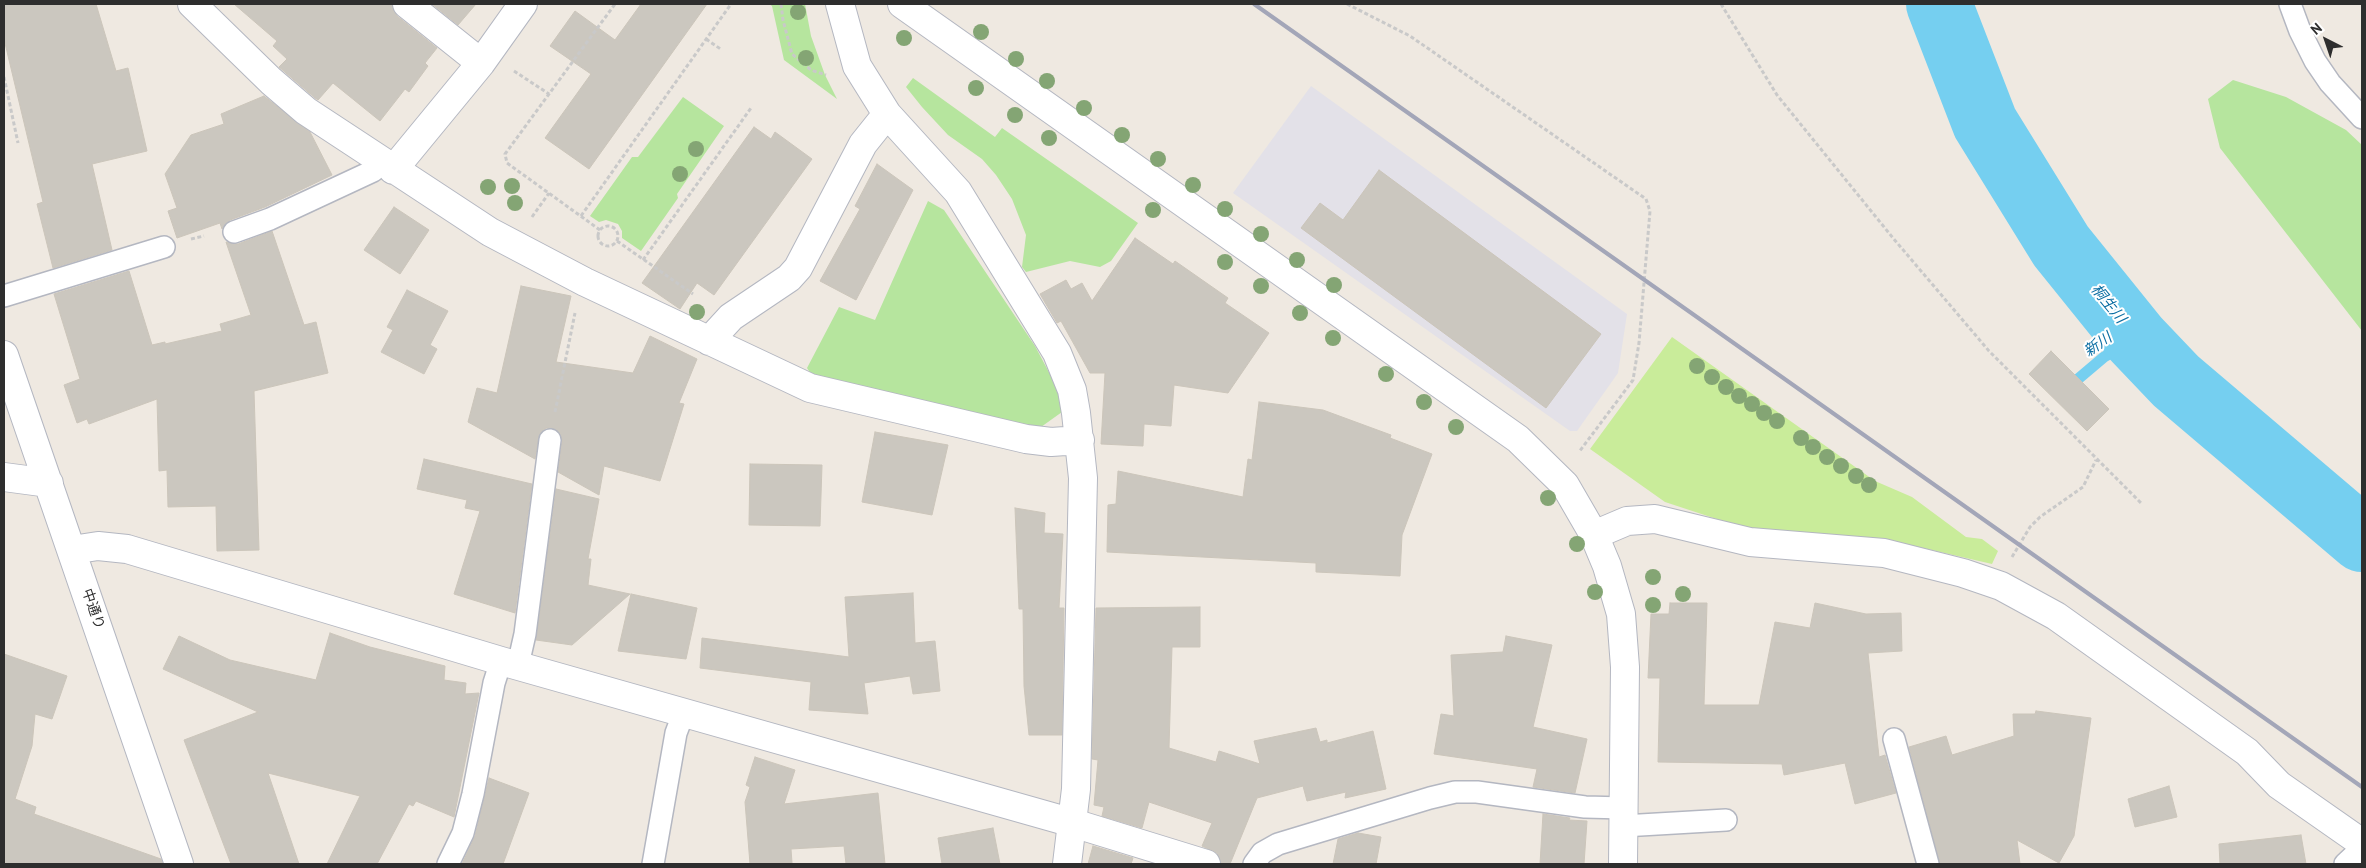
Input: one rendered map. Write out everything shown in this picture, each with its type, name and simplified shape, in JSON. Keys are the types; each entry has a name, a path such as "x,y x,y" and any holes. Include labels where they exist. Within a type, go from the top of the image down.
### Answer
{"street":[{"path":"192,4 265,75 306,111 490,232 586,282 810,388 1026,439 1051,442 1080,440"},
{"path":"407,4 481,63"},
{"path":"388,166 481,63 523,4"},
{"path":"840,4 857,66 887,114 944,173 958,192 1057,353 1072,390 1080,440 1083,478 1073,823 1067,864"},
{"path":"902,4 1518,439 1565,485 1594,535 1607,566 1621,614 1625,667 1623,864"},
{"path":"709,341 731,317 789,278 798,268 863,144 887,114"},
{"name":"中通り","path":"4,355 179,864"},
{"path":"4,477 49,483"},
{"path":"1594,535 1627,521 1655,519 1750,542 1884,553 1955,571 2000,586 2056,616 2247,752 2279,785 2362,843"},
{"path":"72,550 98,546 127,549 509,663 1073,823 1206,864"}],"lane":[{"path":"2290,4 2300,31 2315,61 2330,83 2362,118"},
{"path":"234,232 388,166"},
{"path":"4,296 164,247"},
{"path":"448,864 463,832 473,794 494,683 509,663 525,634 550,440"},
{"path":"653,864 676,733 684,712"},
{"path":"1894,738 1928,864"},
{"path":"1254,864 1262,853 1278,844 1455,792 1477,792 1584,806 1623,817 1726,820"},
{"path":"2345,864 2362,848"}],"path":[{"path":"600,230 507,163 505,154 615,4"},
{"path":"581,216 731,4"},
{"path":"782,4 783,20 792,54 811,70 830,76"},
{"path":"1347,4 1410,36 1646,199 1650,211 1639,343 1633,380 1579,453"},
{"path":"1721,4 1777,95 1893,238 1989,351 2142,504"},
{"path":"706,38 722,50"},
{"path":"509,68 549,94"},
{"path":"4,77 18,143"},
{"path":"644,260 751,108"},
{"path":"527,224 549,193"},
{"path":"606,226 615,229 618,235 617,241 612,246 602,244 598,239 600,230 606,226"},
{"path":"164,247 223,230 234,232"},
{"path":"617,241 698,298"},
{"path":"550,440 578,299 586,282"},
{"path":"2000,586 2010,561 2030,527 2040,517 2083,487 2096,460"}],"shaded area":[{"path":"1311,86 1627,314 1618,373 1577,431 1570,431 1233,193"}],"green space":[{"path":"769,4 805,4 811,36 825,75 837,99 784,60 772,6"},
{"path":"913,78 995,137 1002,128 1138,223 1111,261 1100,267 1070,261 1026,272 1022,267 1026,235 1012,199 996,175 982,159 948,135 922,107 906,87"},
{"path":"2233,80 2286,97 2346,130 2362,145 2362,331 2220,148 2208,99"},
{"path":"683,97 724,126 677,194 678,198 641,251 622,238 622,231 618,224 606,220 599,222 590,216 632,157 638,157"},
{"path":"928,201 944,210 1035,346 1052,378 1060,398 1062,412 1041,427 1032,428 813,377 807,368 839,307 875,320"},
{"path":"1672,337 1875,481 1912,497 1966,537 1982,539 1998,551 1992,564 1897,542 1741,527 1665,502 1590,449"}],"building":[{"path":"4,4 96,4 116,71 128,68 147,151 92,164 112,250 53,268 37,204 43,202 4,39"},
{"path":"234,4 392,4 397,16 437,48 425,63 428,66 409,92 405,89 380,121 333,83 318,100 315,98 279,67 287,59 273,46 277,41"},
{"path":"432,4 476,4 458,25"},
{"path":"641,4 707,4 589,169 545,138 591,74 550,46 575,11 615,40"},
{"path":"264,96 310,132 332,175 265,207 230,220 222,229 220,223 177,238 168,211 177,208 165,174 191,135 224,124 221,114"},
{"path":"754,127 771,139 775,132 812,159 714,295 697,283 680,309 642,283"},
{"path":"877,164 913,190 856,300 820,281 860,209 855,206"},
{"path":"1379,170 1601,334 1546,408 1301,228 1320,203 1343,220"},
{"path":"394,207 429,230 400,274 364,250"},
{"path":"272,231 304,325 316,322 328,373 254,391 259,550 217,551 216,506 168,507 167,470 159,471 157,399 89,424 87,419 77,423 64,385 80,379 54,294 129,271 152,345 165,342 165,344 222,331 220,324 251,315 226,242 238,244"},
{"path":"1135,238 1173,264 1175,261 1228,298 1225,303 1269,333 1228,393 1174,385 1171,426 1144,424 1143,446 1101,444 1105,373 1090,373 1061,321 1057,323 1040,294 1066,280 1071,289 1082,283 1092,301"},
{"path":"521,286 571,296 556,362 633,373 650,336 697,359 679,403 684,404 660,481 604,466 599,495 558,472 562,441 561,435 557,430 546,428 540,433 535,459 468,422 477,388 497,393"},
{"path":"407,290 448,311 430,345 437,349 424,374 381,352 393,330 387,327"},
{"path":"2051,351 2109,409 2087,431 2029,374"},
{"path":"1259,402 1323,410 1391,435 1390,438 1432,454 1402,535 1400,576 1316,572 1316,563 1107,552 1108,505 1116,504 1118,471 1243,497 1248,459 1252,460"},
{"path":"875,432 948,445 932,515 862,502"},
{"path":"424,459 532,484 515,613 454,594 480,511 465,508 467,500 417,489"},
{"path":"750,464 822,465 820,526 749,525"},
{"path":"556,489 599,499 588,559 591,559 588,585 630,594 572,645 536,640"},
{"path":"1015,508 1045,513 1044,533 1063,534 1059,608 1064,608 1062,735 1029,735 1024,686 1023,609 1019,609"},
{"path":"913,593 915,643 935,641 940,691 913,694 910,676 864,683 868,714 809,710 811,682 700,668 702,638 849,657 845,597"},
{"path":"631,594 697,608 686,659 618,651"},
{"path":"1670,603 1707,603 1704,705 1759,705 1775,622 1810,628 1815,603 1866,614 1901,613 1902,651 1868,653 1879,757 1885,755 1896,793 1855,804 1845,763 1784,775 1782,764 1658,762 1660,678 1648,678 1651,614 1669,614"},
{"path":"1200,607 1200,647 1172,647 1169,748 1216,762 1219,751 1260,764 1254,741 1316,728 1320,742 1327,740 1327,743 1373,731 1386,789 1345,798 1346,792 1307,801 1303,786 1257,798 1230,864 1221,864 1217,853 1202,846 1212,823 1149,802 1142,828 1102,816 1104,807 1094,805 1098,760 1092,759 1096,608"},
{"path":"330,633 370,647 445,666 444,680 466,683 465,694 479,693 454,817 416,801 413,806 409,804 377,864 327,864 360,796 268,773 299,864 231,864 184,740 258,712 163,669 179,636 230,660 316,680"},
{"path":"1506,636 1552,645 1533,727 1587,739 1575,793 1533,787 1537,769 1434,754 1441,714 1454,716 1451,655 1503,652"},
{"path":"4,654 67,676 52,719 35,714 32,746 15,799 36,807 34,814 161,859 163,864 4,864"},
{"path":"2036,711 2091,718 2074,836 2059,863 2017,840 2020,864 1940,864 1909,747 1946,736 1952,755 2014,736 2013,714 2035,714"},
{"path":"755,757 795,770 784,804 878,793 885,864 846,864 844,846 791,849 792,863 750,864 745,802 750,787 746,785"},
{"path":"489,778 529,793 503,864 462,864 475,836"},
{"path":"2169,786 2177,817 2135,827 2128,799"},
{"path":"1543,814 1570,818 1569,820 1587,821 1584,864 1540,864"},
{"path":"993,828 1000,864 942,864 938,838"},
{"path":"1358,833 1381,837 1376,864 1333,864 1338,839"},
{"path":"2301,835 2306,864 2220,864 2219,844"},
{"path":"1093,846 1133,858 1131,864 1088,864"}],"waterway":[{"name":"桐生川","path":"1939,4 1985,123 2061,246 2136,339 2176,381 2362,539"},
{"name":"新川","path":"2078,379 2104,357 2136,339"}],"railway":[{"path":"1254,4 2362,787"}]}
